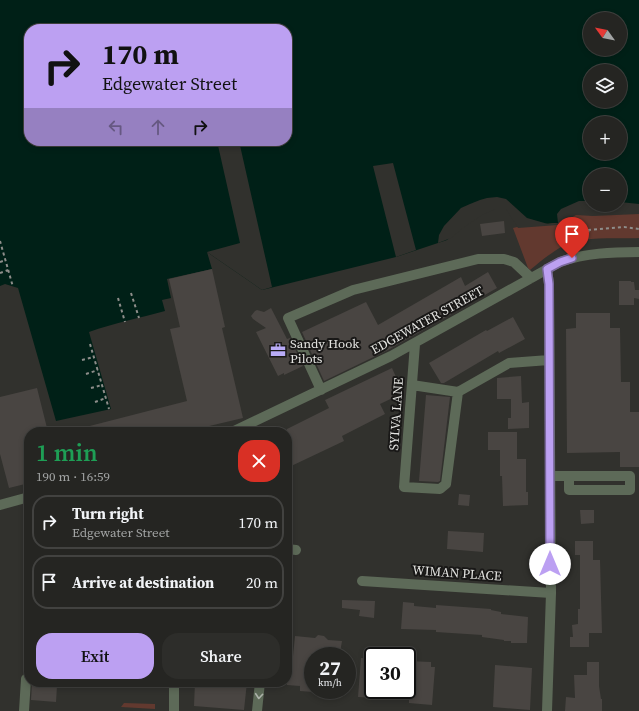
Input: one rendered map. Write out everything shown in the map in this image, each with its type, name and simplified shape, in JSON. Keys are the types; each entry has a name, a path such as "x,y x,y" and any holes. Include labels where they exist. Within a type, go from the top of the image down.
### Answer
{"street":[{"name":"EDGEWATER STREET","path":"243,427 415,344 560,262 572,258 611,252 639,252"},
{"path":"321,390 288,318 353,290 478,259 504,259 514,262 531,278"},
{"path":"547,269 549,284 551,593 547,711"},
{"name":"SYLVA LANE","path":"415,344 404,487 440,489 446,484 458,392"},
{"path":"412,385 458,392 509,363 549,360"},
{"path":"550,476 569,476 630,476 630,490 569,490 569,476"},
{"path":"0,505 24,498"},
{"name":"WIMAN PLACE","path":"362,580 551,593"},
{"path":"24,711 26,687"},
{"path":"174,687 174,711"},
{"path":"257,711 259,687"}],"path":[{"path":"567,244 563,237 579,230 583,226 588,230 639,228"},
{"path":"579,230 581,234 584,235 587,234 588,230"},
{"path":"0,241 13,287"},
{"path":"0,262 6,260"},
{"path":"0,273 8,270"},
{"path":"131,293 140,318"},
{"path":"118,298 124,322"},
{"path":"90,344 109,409"},
{"path":"82,360 94,357"},
{"path":"86,374 98,370"},
{"path":"91,388 102,384"},
{"path":"95,402 106,398"}],"shaded area":[{"path":"0,0 639,0 639,212 575,213 558,223 518,226 507,207 496,208 481,213 461,226 447,240 396,257 262,290 207,252 212,269 167,279 171,298 162,300 165,311 117,323 89,332 111,409 56,421 18,288 5,284 0,286"},
{"path":"639,212 639,238 601,238 573,242 556,250 530,270 513,228 575,213"},
{"path":"124,703 155,704 155,709 121,707"}],"pier":[{"path":"218,146 240,146 272,287 262,290 207,252 240,243"},
{"path":"393,163 416,250 396,257 373,166"},
{"path":"497,197 506,199 527,218 548,224 558,223 557,214 561,209 579,201 583,201 583,212 627,212 627,203 639,204 639,214 593,216 576,215 558,225 518,228 506,209 496,209 482,215 451,238 438,243 439,235 444,226 461,208 487,198"}],"building":[{"path":"504,221 505,233 482,236 480,224"},
{"path":"212,269 225,327 222,328 243,418 205,427 86,427 187,401 170,329 180,327 169,279"},
{"path":"488,272 497,288 388,350 324,381 302,332 366,302 378,325 461,277 465,286"},
{"path":"619,281 634,282 635,290 639,290 639,299 634,298 634,305 619,305"},
{"name":"Sandy Hook Pilots","path":"271,308 287,339 290,338 303,366 284,375 284,373 278,376 256,332 266,328 251,316 257,310 264,312"},
{"path":"576,313 610,313 610,328 620,328 621,382 630,382 630,412 639,412 639,467 620,467 620,452 567,453 566,329 576,328"},
{"path":"513,317 525,339 499,353 498,351 444,383 441,383 429,363 486,330 487,331"},
{"path":"392,368 403,393 380,404 385,414 342,436 344,441 292,466 291,427 329,408 325,400"},
{"path":"521,376 522,403 529,402 529,428 508,429 508,418 511,418 511,399 497,399 497,378"},
{"path":"37,388 47,427 24,427 24,484 9,488 0,454 0,397"},
{"path":"426,395 450,397 440,481 438,482 419,481"},
{"path":"488,432 517,432 517,459 526,459 526,492 528,492 528,505 503,506 502,476 500,476 500,450 488,450"},
{"path":"459,494 470,495 469,506 458,505"},
{"path":"580,510 594,510 594,523 581,524"},
{"path":"448,531 484,533 483,552 447,549"},
{"path":"575,541 593,541 593,560 600,560 602,633 589,633 589,647 570,647 570,637 573,637 572,625 578,624 578,609 580,609 580,555 575,555"},
{"path":"342,600 375,601 374,618 359,616 360,610 342,608"},
{"path":"403,602 414,603 414,606 436,608 436,605 491,609 501,612 501,614 528,617 527,643 511,643 511,641 482,637 482,635 436,632 436,630 401,629"},
{"path":"318,635 324,636 328,640 342,641 341,647 304,647 304,691 300,691 300,686 292,685 292,656 295,636 315,638"},
{"path":"361,658 364,658 364,697 358,697"},
{"path":"416,661 431,662 431,667 435,667 432,705 409,703 409,700 392,699 416,699"},
{"path":"587,662 599,662 599,686 602,699 602,711 565,711 566,697 575,698 574,675 587,675"},
{"path":"495,665 532,668 530,710 493,707"},
{"path":"32,687 57,687 56,702 31,700"},
{"path":"195,687 246,687 244,710 194,706"}],"place":[{"name":"Sandy Hook Pilots","path":"278,350"}],"route":[{"path":"550,564 549,284 547,269 572,258"}]}
